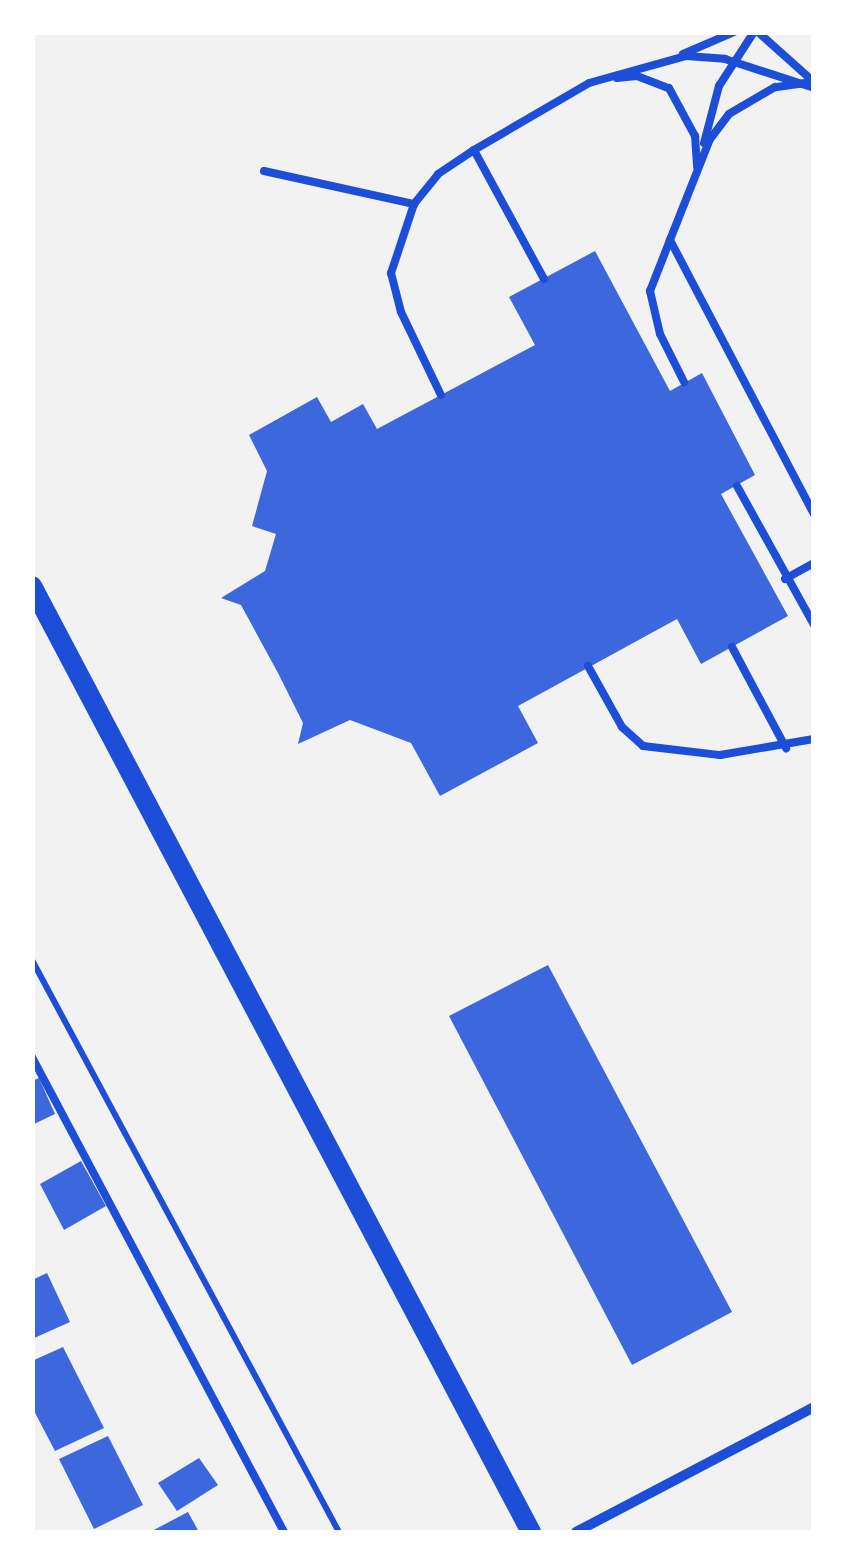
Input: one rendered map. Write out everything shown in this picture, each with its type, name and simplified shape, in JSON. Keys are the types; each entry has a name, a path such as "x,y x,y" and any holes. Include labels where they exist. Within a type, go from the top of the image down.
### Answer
{"main road":[{"path":"32,586 531,1532"}],"street":[{"path":"576,1532 814,1406"}],"lane":[{"path":"441,394 400,312 391,273 414,204 438,174 589,83 671,59 734,32"},
{"path":"696,176 711,108 732,61 756,32 810,85"},
{"path":"671,59 732,61 810,85"},
{"path":"589,83 637,76 669,88 696,136 696,176"},
{"path":"684,382 652,303 670,240 710,139 728,114 747,99 810,85"},
{"path":"474,150 544,279"},
{"path":"264,172 414,204"},
{"path":"670,240 814,514"},
{"path":"737,486 814,626"},
{"path":"785,579 814,563"},
{"path":"732,647 786,748"},
{"path":"588,666 622,726 643,746 669,754 720,755 786,748 814,739"},
{"path":"32,1057 284,1532"}],"path":[{"path":"32,960 339,1532"}],"building":[{"path":"595,251 670,391 702,373 755,475 721,494 788,616 701,664 677,619 518,706 538,743 440,796 411,743 350,720 298,744 303,723 278,673 241,605 221,598 265,571 276,534 252,526 267,471 249,435 317,397 331,422 363,404 377,429 535,345 509,297"},
{"path":"548,965 732,1312 632,1365 449,1016"},
{"path":"39,1078 55,1114 32,1125 32,1081"},
{"path":"81,1161 106,1206 64,1230 40,1184"},
{"path":"47,1273 70,1322 32,1339 32,1280"},
{"path":"63,1347 104,1428 55,1451 32,1407 32,1361"},
{"path":"108,1436 143,1505 94,1529 59,1459"},
{"path":"199,1458 218,1485 177,1511 158,1483"},
{"path":"188,1512 199,1532 150,1532"}]}
